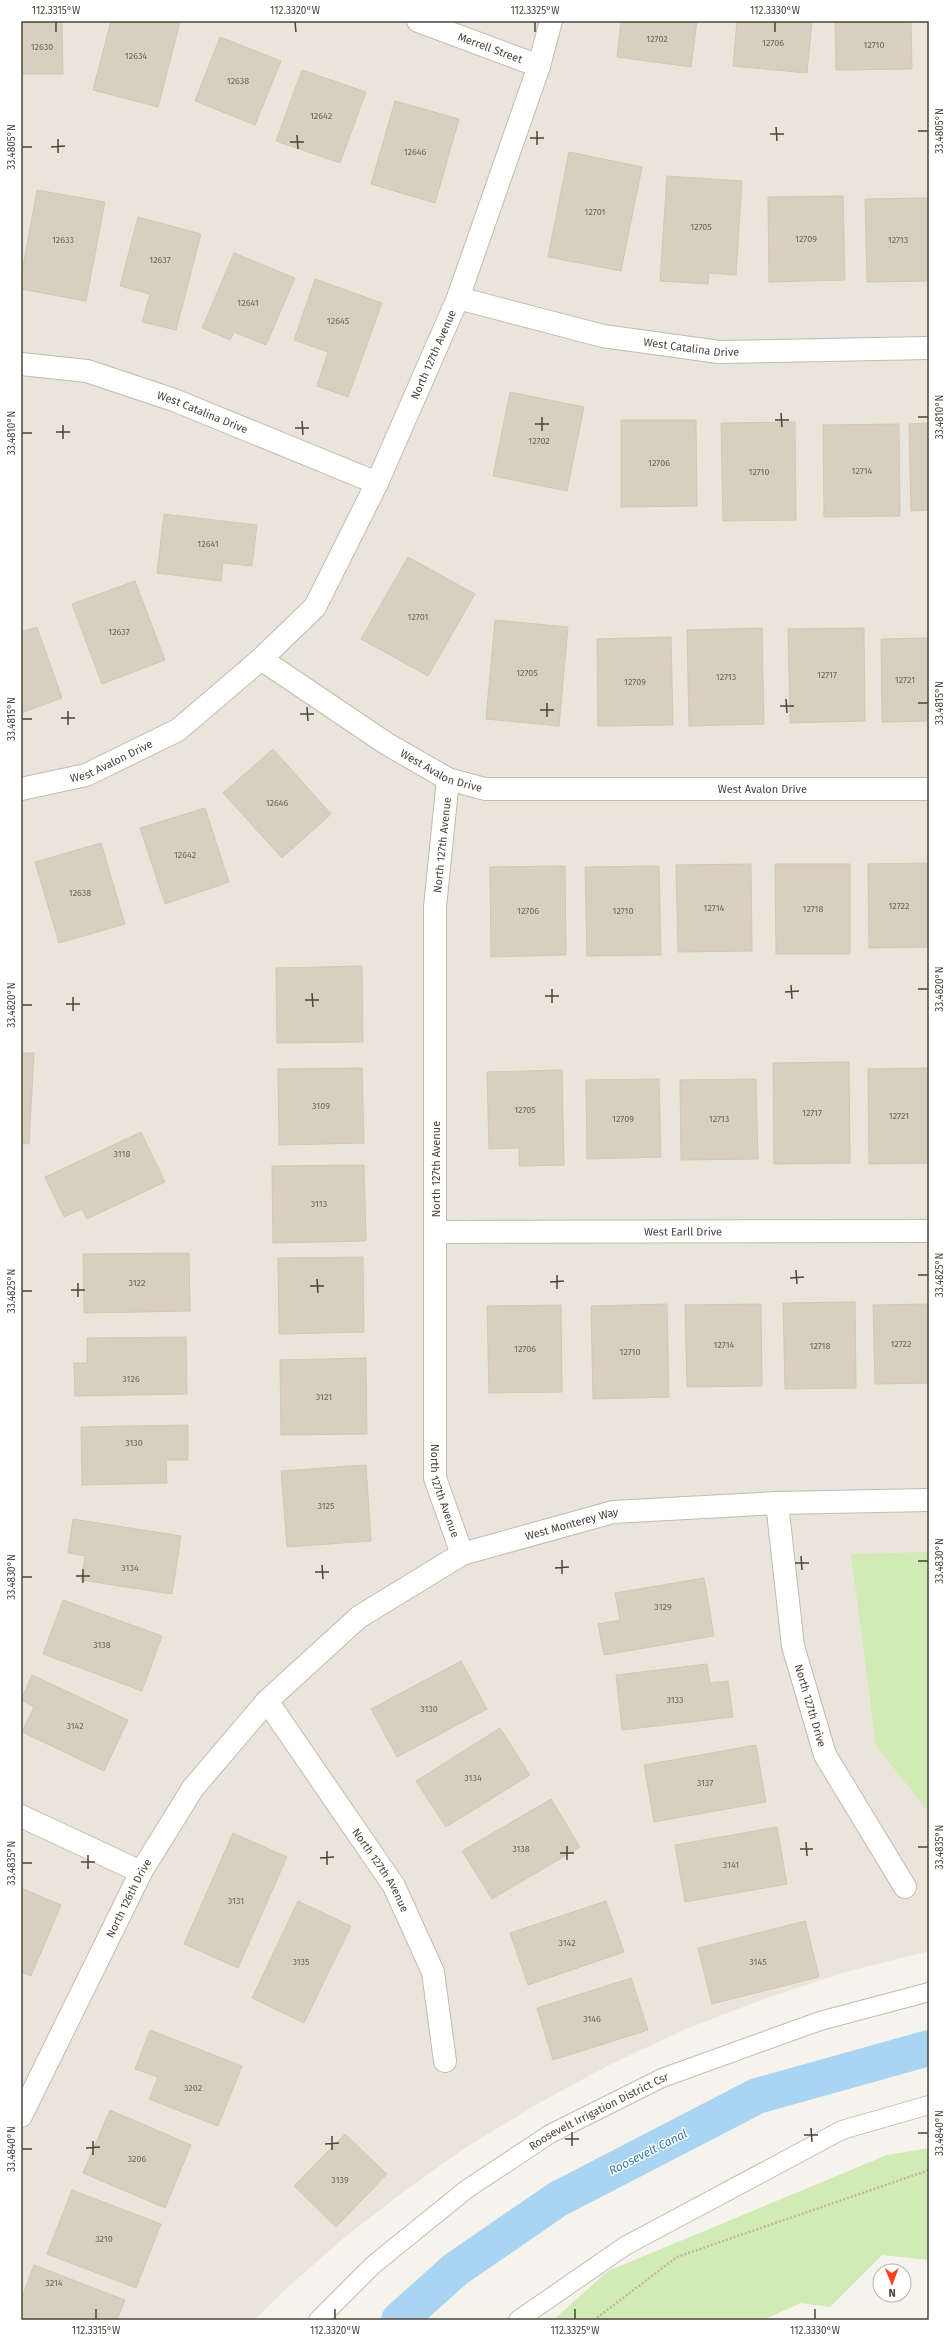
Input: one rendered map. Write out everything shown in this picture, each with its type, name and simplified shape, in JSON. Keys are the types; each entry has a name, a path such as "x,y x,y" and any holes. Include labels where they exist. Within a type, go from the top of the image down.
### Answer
{"street":[{"name":"Merrell Street","path":"418,21 539,66"},
{"name":"North 127th Avenue","path":"261,659 315,608 377,483 458,298 539,66 551,21"},
{"name":"West Catalina Drive","path":"458,298 603,336 719,352 929,348"},
{"name":"West Catalina Drive","path":"21,364 87,371 145,390 174,400 377,483"},
{"name":"West Avalon Drive","path":"21,789 86,775 178,730 261,659 386,744 448,779 485,789 929,789"},
{"name":"North 127th Avenue","path":"448,779 435,907 435,1478 462,1554"},
{"name":"West Earll Drive","path":"436,1232 929,1232"},
{"name":"West Monterey Way","path":"267,1701 359,1617 462,1554 613,1512 777,1502 929,1500"},
{"name":"North 127th Drive","path":"777,1502 793,1646 826,1755 905,1887"},
{"name":"North 127th Avenue","path":"267,1701 394,1886 433,1972 446,2061"},
{"name":"North 126th Drive","path":"21,2116 141,1872 193,1788 267,1701"},
{"path":"21,1816 141,1872"}],"lane":[{"name":"Roosevelt Irrigation District Csr","path":"318,2320 373,2264 461,2193 550,2134 662,2078 820,2020 929,1992"},
{"path":"518,2320 625,2246 842,2130 929,2106"}],"path":[{"path":"594,2320 677,2257 929,2170"}],"shaded area":[{"path":"21,21 929,21 929,1951 842,1973 764,1999 686,2029 611,2064 539,2103 468,2146 406,2190 345,2237 288,2287 254,2320 21,2320"}],"green space":[{"path":"929,1552 929,1813 876,1745 851,1554"},
{"path":"929,2148 929,2260 882,2255 874,2263 872,2263 872,2265 830,2307 801,2303 763,2320 553,2320 608,2271 887,2155"}],"building":[{"path":"21,21 62,21 63,74 21,74"},
{"path":"111,21 180,22 158,107 93,90"},
{"path":"621,21 697,21 691,67 617,57"},
{"path":"737,21 812,21 807,73 733,66"},
{"path":"835,21 911,21 912,69 836,70"},
{"path":"220,37 281,61 255,125 195,101"},
{"path":"302,70 366,92 340,163 276,141"},
{"path":"395,101 459,119 435,203 371,184"},
{"path":"569,152 642,167 621,271 548,257"},
{"path":"667,176 742,181 736,275 709,273 708,284 660,281"},
{"path":"37,190 105,202 86,301 21,289 21,278"},
{"path":"843,196 845,280 769,282 768,197"},
{"path":"929,198 929,281 867,282 865,199"},
{"path":"138,217 201,234 176,330 142,322 150,294 120,286"},
{"path":"234,253 295,278 266,345 234,332 230,340 202,328"},
{"path":"315,279 382,303 348,397 317,386 328,352 294,340"},
{"path":"510,392 584,407 567,491 493,476"},
{"path":"621,420 696,420 697,506 621,507"},
{"path":"795,422 796,520 723,521 721,423"},
{"path":"929,423 929,510 911,511 909,424"},
{"path":"899,424 900,516 824,517 823,425"},
{"path":"164,514 257,525 252,566 223,563 221,581 157,573"},
{"path":"408,557 475,594 428,676 361,639"},
{"path":"135,581 165,660 102,684 72,604"},
{"path":"495,620 568,627 559,726 486,719"},
{"path":"37,627 62,698 21,713 21,632"},
{"path":"762,628 764,724 689,726 687,630"},
{"path":"864,628 865,721 790,723 788,629"},
{"path":"671,637 673,725 598,726 597,639"},
{"path":"929,638 929,721 882,722 881,639"},
{"path":"273,749 331,814 282,858 223,793"},
{"path":"205,808 229,882 165,904 140,828"},
{"path":"101,843 125,924 59,943 35,862"},
{"path":"929,863 929,947 869,948 868,864"},
{"path":"751,864 752,951 678,952 676,865"},
{"path":"775,864 850,864 850,954 776,954"},
{"path":"565,866 566,955 491,957 490,867"},
{"path":"659,866 661,955 587,956 585,867"},
{"path":"362,966 363,1042 277,1043 276,968"},
{"path":"21,1053 34,1053 29,1144 21,1143"},
{"path":"849,1062 850,1163 774,1164 773,1063"},
{"path":"362,1068 364,1143 279,1145 278,1069"},
{"path":"929,1068 929,1163 869,1164 868,1069"},
{"path":"562,1070 564,1165 519,1166 519,1148 489,1149 487,1072"},
{"path":"659,1079 661,1157 587,1159 586,1080"},
{"path":"756,1079 758,1159 681,1160 680,1080"},
{"path":"141,1132 165,1182 87,1219 82,1209 64,1217 45,1177"},
{"path":"364,1165 366,1241 273,1243 272,1166"},
{"path":"189,1253 190,1311 84,1313 83,1254"},
{"path":"363,1257 364,1332 279,1334 278,1258"},
{"path":"855,1302 856,1388 785,1389 783,1303"},
{"path":"667,1304 669,1397 593,1399 591,1306"},
{"path":"761,1304 762,1386 687,1387 685,1305"},
{"path":"929,1304 929,1383 875,1384 873,1305"},
{"path":"561,1305 562,1392 489,1393 487,1306"},
{"path":"186,1337 187,1394 75,1396 74,1363 87,1363 87,1338"},
{"path":"366,1358 367,1434 281,1435 280,1360"},
{"path":"188,1425 188,1460 166,1460 167,1483 82,1485 81,1427"},
{"path":"366,1465 371,1541 287,1547 281,1471"},
{"path":"73,1519 181,1536 172,1594 81,1580 85,1556 68,1553"},
{"path":"704,1578 714,1636 604,1655 598,1624 620,1620 615,1593"},
{"path":"63,1600 162,1636 142,1691 43,1654"},
{"path":"461,1661 487,1709 397,1757 371,1709"},
{"path":"707,1664 710,1683 728,1681 733,1717 622,1730 616,1675"},
{"path":"32,1675 128,1720 104,1771 22,1732 34,1707 21,1700"},
{"path":"500,1728 530,1775 446,1827 416,1781"},
{"path":"756,1745 766,1802 654,1822 644,1765"},
{"path":"551,1799 580,1847 492,1899 462,1851"},
{"path":"777,1827 787,1884 685,1902 675,1845"},
{"path":"233,1833 287,1857 238,1968 184,1944"},
{"path":"21,1888 61,1905 31,1976 21,1972"},
{"path":"298,1901 351,1926 304,2023 252,1998"},
{"path":"606,1901 624,1952 528,1985 510,1933"},
{"path":"805,1921 819,1977 712,2004 698,1948"},
{"path":"631,1978 648,2030 553,2060 537,2008"},
{"path":"150,2030 242,2066 218,2126 149,2099 158,2077 135,2069"},
{"path":"110,2110 191,2145 165,2208 83,2173"},
{"path":"345,2134 387,2174 336,2227 294,2186"},
{"path":"72,2190 161,2224 136,2288 47,2254"},
{"path":"34,2265 125,2300 117,2320 21,2320 21,2300"}],"waterway":[{"name":"Roosevelt Canal","path":"399,2320 456,2269 558,2199 757,2096 929,2048"}]}
